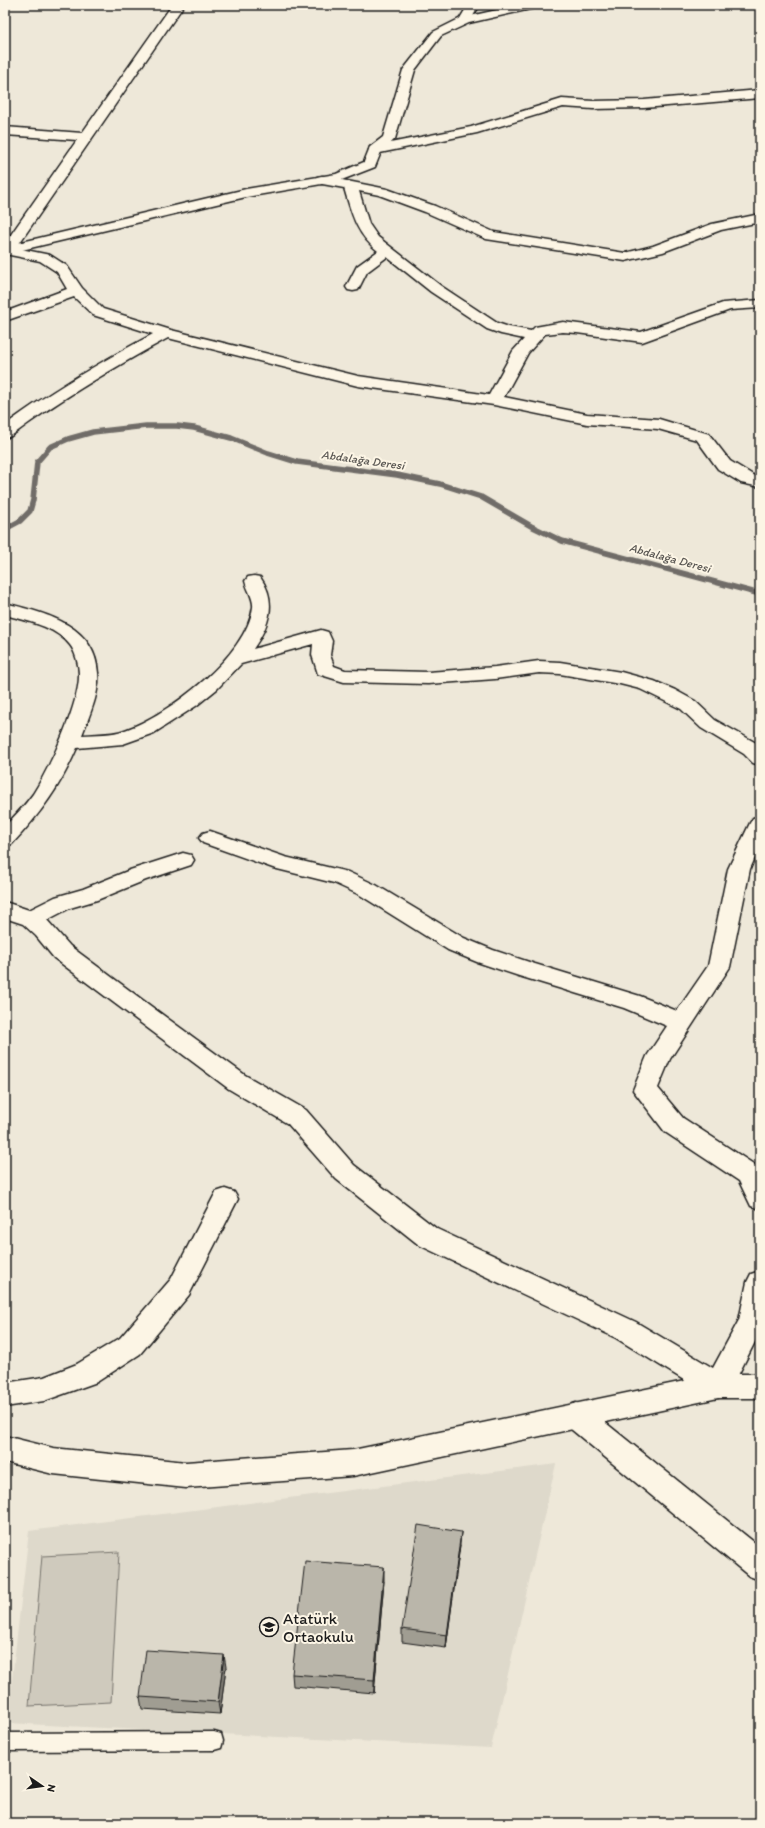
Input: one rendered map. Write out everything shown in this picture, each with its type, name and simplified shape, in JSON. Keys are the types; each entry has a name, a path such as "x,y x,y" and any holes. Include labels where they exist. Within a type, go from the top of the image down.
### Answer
{"street":[{"path":"6,250 178,5"},
{"path":"465,20 474,5"},
{"path":"6,250 246,193 339,177 370,164 375,150 389,139 409,70 437,34 465,20 534,5"},
{"path":"375,150 473,130 562,103 593,105 644,104 760,94"},
{"path":"736,96 760,104"},
{"path":"5,131 85,137"},
{"path":"322,180 382,192 430,209 491,236 625,257 658,249 717,227 760,218"},
{"path":"350,185 362,224 374,240 387,251 436,289 492,326 506,331 535,336"},
{"path":"6,250 45,258 62,269 76,291 98,312 166,332 358,381 494,400 587,419 659,424 703,437 724,466 747,479 760,482"},
{"path":"353,287 358,274 365,266 387,251"},
{"path":"5,317 76,291"},
{"path":"494,400 521,351 540,330 563,327 642,337 728,306 760,304"},
{"path":"5,433 52,400 107,365 166,332"},
{"path":"68,742 128,736 154,725 216,681 235,660 253,636 262,606 254,581"},
{"path":"5,609 44,621 63,630 79,643 89,673 84,701 62,757 39,800 5,839"},
{"path":"235,660 321,636 323,641 321,655 326,670 344,676 428,678 495,673 539,667 560,668 621,678 647,685 688,705 708,724 751,749 760,758"},
{"path":"760,823 739,869 719,967 659,1056 645,1090 674,1125 749,1174 760,1199"},
{"path":"210,838 281,863 340,877 368,890 456,944 485,956 527,970 632,1002 682,1022"},
{"path":"31,918 62,902 89,895 138,875 183,860"},
{"path":"5,910 31,918 44,930 62,952 237,1082 297,1117 345,1172 428,1237 626,1330 718,1386"},
{"path":"5,1394 44,1389 87,1373 130,1346 180,1287 225,1199"},
{"path":"718,1386 752,1321 760,1282"},
{"path":"5,1449 53,1460 186,1475 353,1463 718,1386 760,1386"},
{"path":"576,1416 760,1566"}],"lane":[{"path":"5,1742 214,1741"}],"shaded area":[{"name":"Atatürk Ortaokulu","path":"556,1464 491,1748 7,1723 29,1531"},
{"path":"119,1552 111,1702 29,1706 42,1556"}],"building":[{"path":"418,1525 461,1532 447,1635 402,1629"},
{"path":"305,1561 384,1567 374,1680 292,1674"},
{"path":"146,1650 224,1655 218,1702 140,1697"}],"waterway":[{"name":"Abdalağa Deresi","path":"5,529 20,521 30,511 33,500 37,462 50,447 68,439 93,432 146,426 177,426 194,428 231,438 268,453 297,462 397,475 440,484 481,497 531,526 562,541 760,594"}],"place":[{"name":"Atatürk Ortaokulu","path":"269,1627"}]}
